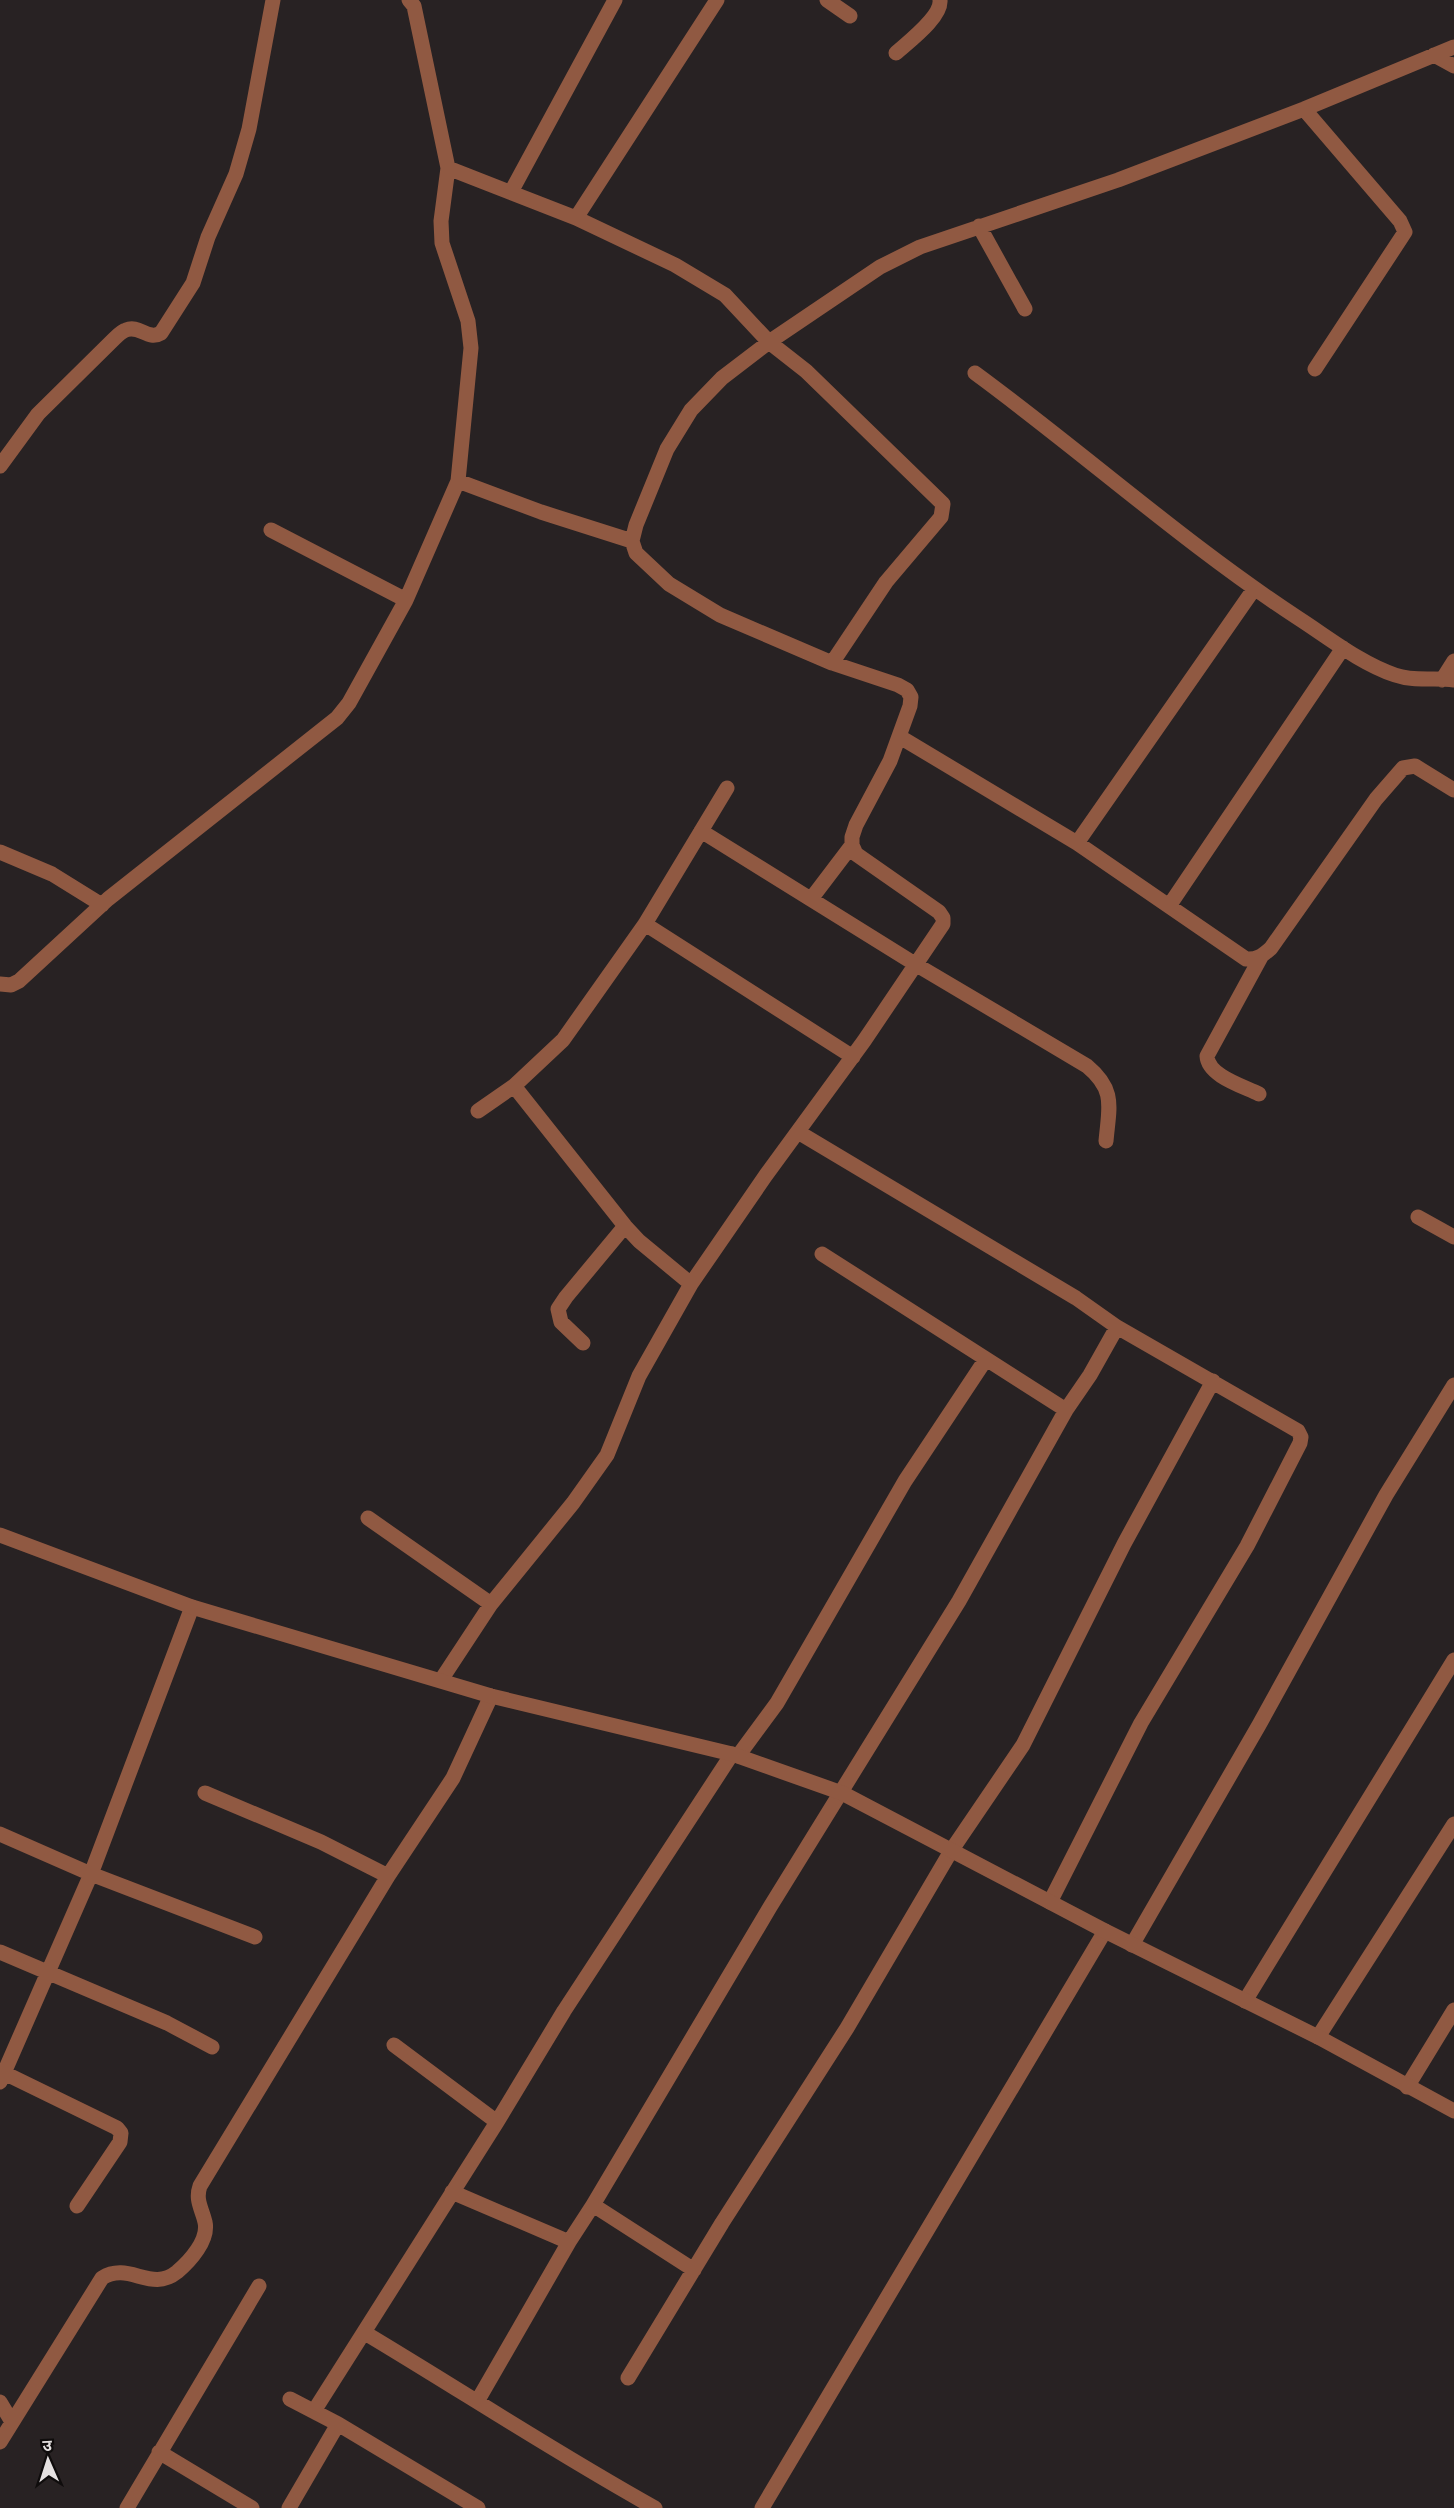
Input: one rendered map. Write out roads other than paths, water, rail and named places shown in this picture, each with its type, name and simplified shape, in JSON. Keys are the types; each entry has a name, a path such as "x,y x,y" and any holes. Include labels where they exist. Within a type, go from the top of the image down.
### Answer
{"street":[{"path":"0,466 38,414 114,339 126,330 132,329 150,336 161,333 193,283 208,237 236,174 249,129 273,0"},
{"path":"0,984 11,985 19,981 102,905 175,844 226,808 337,718 349,703 406,600 459,481 471,348 468,321 442,243 441,221 448,168 414,6 409,0"},
{"path":"511,192 615,0"},
{"path":"576,218 717,0"},
{"path":"827,0 850,16"},
{"path":"896,53 933,19 940,8 940,0"},
{"path":"811,899 852,845 856,825 900,737 910,706 910,697 907,690 898,685 832,663 720,615 669,584 636,553 632,541 636,525 667,449 691,410 722,378 769,342 880,267 920,247 1118,180 1304,109 1454,47"},
{"path":"1434,55 1454,66"},
{"path":"1304,109 1400,220 1406,232 1315,369"},
{"path":"448,168 576,218 702,279 725,295 769,342 806,371 944,504 941,517 886,582 832,663"},
{"path":"979,226 1025,309"},
{"path":"975,373 1042,422 1254,589 1343,648 1396,676 1407,679 1448,680 1454,661"},
{"path":"459,481 541,512 632,541"},
{"path":"271,530 406,600"},
{"path":"1077,843 1254,589"},
{"path":"1169,906 1343,648"},
{"path":"900,737 1077,843 1246,959 1261,957"},
{"path":"1259,1094 1214,1071 1208,1064 1207,1056 1261,957 1271,948 1376,799 1403,768 1415,766 1454,790"},
{"path":"478,1112 514,1086 563,1040 645,924 727,788"},
{"path":"701,831 915,964 1087,1066 1100,1076 1107,1088 1109,1107 1107,1141"},
{"path":"441,1680 491,1604 573,1503 607,1455 639,1376 691,1284 940,931 943,918 939,912 856,854 852,845"},
{"path":"0,852 52,874 102,905"},
{"path":"645,924 853,1057"},
{"path":"514,1086 625,1226 639,1241 691,1284"},
{"path":"798,1132 1076,1298 1117,1327 1213,1380 1298,1431 1301,1437 1248,1546 1141,1723 1050,1902"},
{"path":"1418,1217 1454,1238"},
{"path":"583,1343 561,1322 558,1310 566,1297 625,1226"},
{"path":"822,1254 1066,1410"},
{"path":"478,2400 569,2242 770,1907 959,1601 1066,1410 1090,1375 1117,1327"},
{"path":"314,2411 497,2122 564,2011 735,1755 777,1703 905,1481 986,1359"},
{"path":"628,2378 847,2028 951,1851 1023,1745 1124,1544 1213,1380"},
{"path":"1132,1945 1265,1714 1386,1495 1454,1385"},
{"path":"368,1518 491,1604"},
{"path":"0,1535 192,1607 491,1696 735,1755 842,1793 1132,1945 1318,2037 1454,2112"},
{"path":"77,2206 120,2142 121,2133 117,2128 2,2076 91,1874 192,1607"},
{"path":"1245,2001 1454,1660"},
{"path":"0,2442 102,2278 112,2271 122,2271 148,2279 169,2277 178,2271 199,2247 206,2230 198,2202 200,2186 388,1876 453,1778 491,1696"},
{"path":"205,1793 321,1842 388,1876"},
{"path":"1318,2037 1454,1824"},
{"path":"0,1834 91,1874 255,1937"},
{"path":"762,2508 1105,1931"},
{"path":"0,1953 167,2023 212,2047"},
{"path":"1407,2087 1454,2010"},
{"path":"394,2045 497,2122"},
{"path":"452,2192 569,2242"},
{"path":"593,2205 694,2270"},
{"path":"127,2508 259,2286"},
{"path":"364,2333 478,2400 589,2471 655,2508"},
{"path":"290,2399 338,2424 478,2508"},
{"path":"0,2402 12,2422"},
{"path":"289,2508 338,2424"},
{"path":"159,2452 252,2508"}]}
